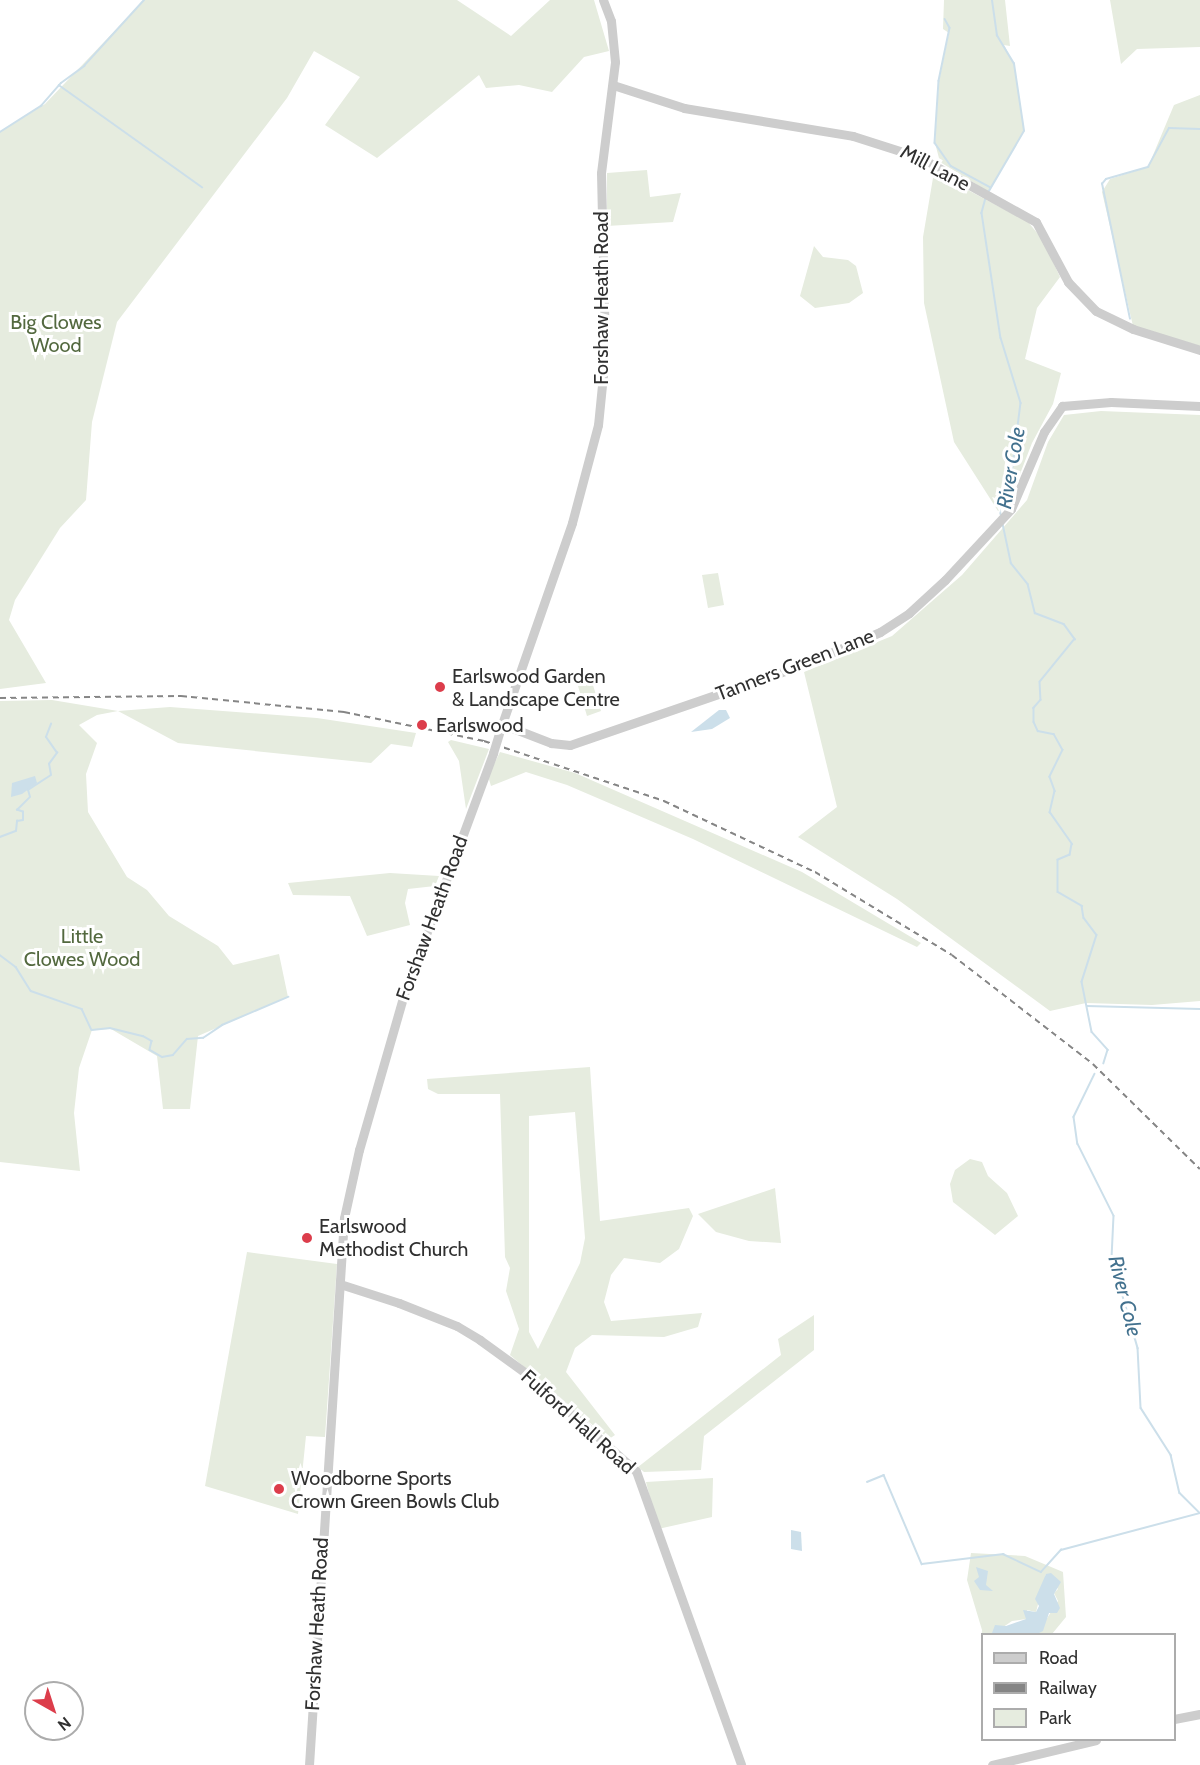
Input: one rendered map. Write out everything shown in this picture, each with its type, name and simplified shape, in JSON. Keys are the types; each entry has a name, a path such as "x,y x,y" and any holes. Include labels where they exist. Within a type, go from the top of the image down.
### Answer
{"street":[{"name":"Forshaw Heath Road","path":"309,1765 344,1218 359,1150 422,940 493,753 573,523 598,425 604,355 601,173 613,85 613,38 603,0"},
{"name":"Mill Lane","path":"613,85 684,108 843,134 894,147 935,164 971,188 1036,222 1068,282 1096,311 1133,329 1200,350"},
{"name":"Tanners Green Lane","path":"502,724 551,743 570,745 821,658 880,632 909,614 1011,509 1044,432 1062,406 1111,402 1200,406"},
{"name":"Fulford Hall Road","path":"340,1284 399,1303 457,1326 480,1340 527,1374 636,1471 741,1765"},
{"path":"1176,1719 1200,1714"},
{"path":"992,1765 1092,1741"}],"green space":[{"name":"Big Clowes Wood","path":"144,0 457,0 511,36 550,0 594,0 609,51 584,57 552,92 519,85 486,88 479,75 377,158 325,125 360,77 314,51 287,98 117,322 92,422 86,500 60,528 15,600 9,620 46,683 0,689 0,132 45,104"},
{"path":"944,0 1005,0 1010,46 1004,45 1014,64 1024,131 989,192 940,162 935,143 939,81 949,33 943,29"},
{"path":"1110,0 1200,0 1200,47 1137,49 1121,64"},
{"path":"1200,95 1200,346 1133,326 1102,192 1110,179 1148,167 1174,105"},
{"path":"647,170 650,197 681,193 673,222 607,226 607,173"},
{"path":"934,172 1028,222 1043,240 1060,277 1037,308 1025,359 1061,373 1053,404 1032,443 1008,505 998,511 954,442 924,303 923,237"},
{"path":"814,246 823,257 848,260 856,266 863,293 849,303 815,308 800,296"},
{"path":"1101,411 1200,415 1200,1001 1152,1005 1086,1003 1050,1011 897,899 798,837 837,807 804,672 892,636 962,575 1027,500 1048,442 1064,415"},
{"path":"718,573 724,605 708,608 702,575"},
{"path":"592,682 601,711 587,716 578,686"},
{"name":"Little Clowes Wood","path":"52,700 118,711 97,715 79,725 97,743 86,774 88,812 127,877 147,890 169,916 218,946 233,965 279,954 288,997 198,1036 190,1109 163,1109 157,1056 111,1029 92,1030 79,1068 74,1113 80,1171 0,1162 0,701"},
{"path":"170,707 317,718 416,733 412,747 391,744 371,763 178,743 118,711"},
{"path":"451,740 489,749 466,809 459,761 448,742"},
{"path":"500,752 575,773 802,872 921,943 917,947 693,839 567,785 526,772 491,786 488,776"},
{"path":"390,873 439,876 435,886 408,889 405,903 410,925 367,936 350,896 293,895 288,883"},
{"path":"590,1067 600,1221 689,1208 693,1216 679,1249 660,1263 624,1258 611,1275 604,1302 611,1321 702,1313 698,1327 664,1337 592,1335 575,1348 566,1372 615,1435 609,1439 510,1355 519,1329 506,1291 510,1268 505,1257 500,1094 438,1094 428,1089 427,1079","holes":["575,1112 585,1238 580,1263 538,1349 529,1332 529,1116"]},
{"path":"970,1159 982,1162 988,1176 1007,1193 1018,1216 995,1235 953,1202 950,1184 955,1170"},
{"path":"775,1188 781,1243 749,1241 716,1232 698,1214"},
{"path":"247,1252 337,1264 325,1437 306,1436 298,1514 205,1486"},
{"path":"814,1315 814,1350 704,1436 701,1470 644,1472 638,1467 781,1355 778,1339"},
{"path":"713,1478 712,1517 658,1529 646,1482"},
{"path":"971,1553 1025,1556 1063,1572 1066,1617 1053,1633 1038,1633 1058,1601 1054,1593 1058,1589 1046,1574 1036,1612 1027,1610 1026,1619 1012,1621 996,1632 1002,1633 982,1633 967,1580"}],"water":[{"path":"719,710 726,710 730,718 712,729 691,732"},
{"path":"35,776 37,783 22,794 11,797 12,783"},
{"path":"791,1530 801,1532 802,1551 791,1549"},
{"path":"976,1567 988,1571 986,1585 993,1591 980,1590 974,1581 979,1577"},
{"path":"1051,1573 1061,1582 1054,1594 1060,1608 1057,1613 1049,1613 1043,1631 1039,1633 992,1633 995,1625 1006,1626 1026,1619 1023,1610 1036,1612 1039,1606 1035,1599 1046,1574"}],"waterway":[{"path":"0,132 41,106 61,83 84,66 144,0"},
{"name":"River Cole","path":"989,191 1024,131 1014,64 997,36 992,0"},
{"path":"945,19 950,28 939,81 935,143 951,166 990,187"},
{"path":"59,85 202,187"},
{"path":"1130,319 1102,184 1106,179 1148,167 1169,128 1200,129"},
{"name":"River Cole","path":"986,198 982,213 1001,338 1021,403 1009,498 1000,508 1001,514"},
{"name":"River Cole","path":"1003,524 1011,563 1028,584 1035,613 1064,624 1075,639 1040,682 1041,700 1034,708 1034,722 1038,731 1054,734 1063,750 1050,777 1055,791 1050,812 1072,844 1070,855 1058,860 1058,892 1082,906 1084,918 1097,935 1082,982 1092,1032 1108,1050 1104,1063"},
{"path":"0,837 16,831 17,821 23,820 23,812 17,810 30,797 28,790 51,775 49,764 57,753 46,737 51,724"},
{"path":"0,955 16,967 31,991 82,1009 92,1030 110,1028 143,1036 152,1041 150,1050 162,1057 173,1055 187,1039 203,1038 222,1025 288,997"},
{"path":"1087,1006 1200,1009"},
{"name":"River Cole","path":"1095,1074 1074,1117 1078,1144 1114,1216 1112,1258 1138,1348 1141,1408 1171,1455 1180,1493 1200,1513"},
{"path":"867,1482 884,1475 922,1564 1003,1554 1041,1572 1061,1550 1200,1513"}],"railway":[{"path":"0,698 181,696 344,712 484,741 664,801 815,872 952,955 1093,1064 1200,1169"}],"place":[{"name":"Earlswood Garden & Landscape Centre","path":"440,687"},
{"name":"Earlswood","path":"422,725"},
{"name":"Earlswood Methodist Church","path":"307,1238"},
{"name":"Woodborne Sports Crown Green Bowls Club","path":"279,1489"}]}
